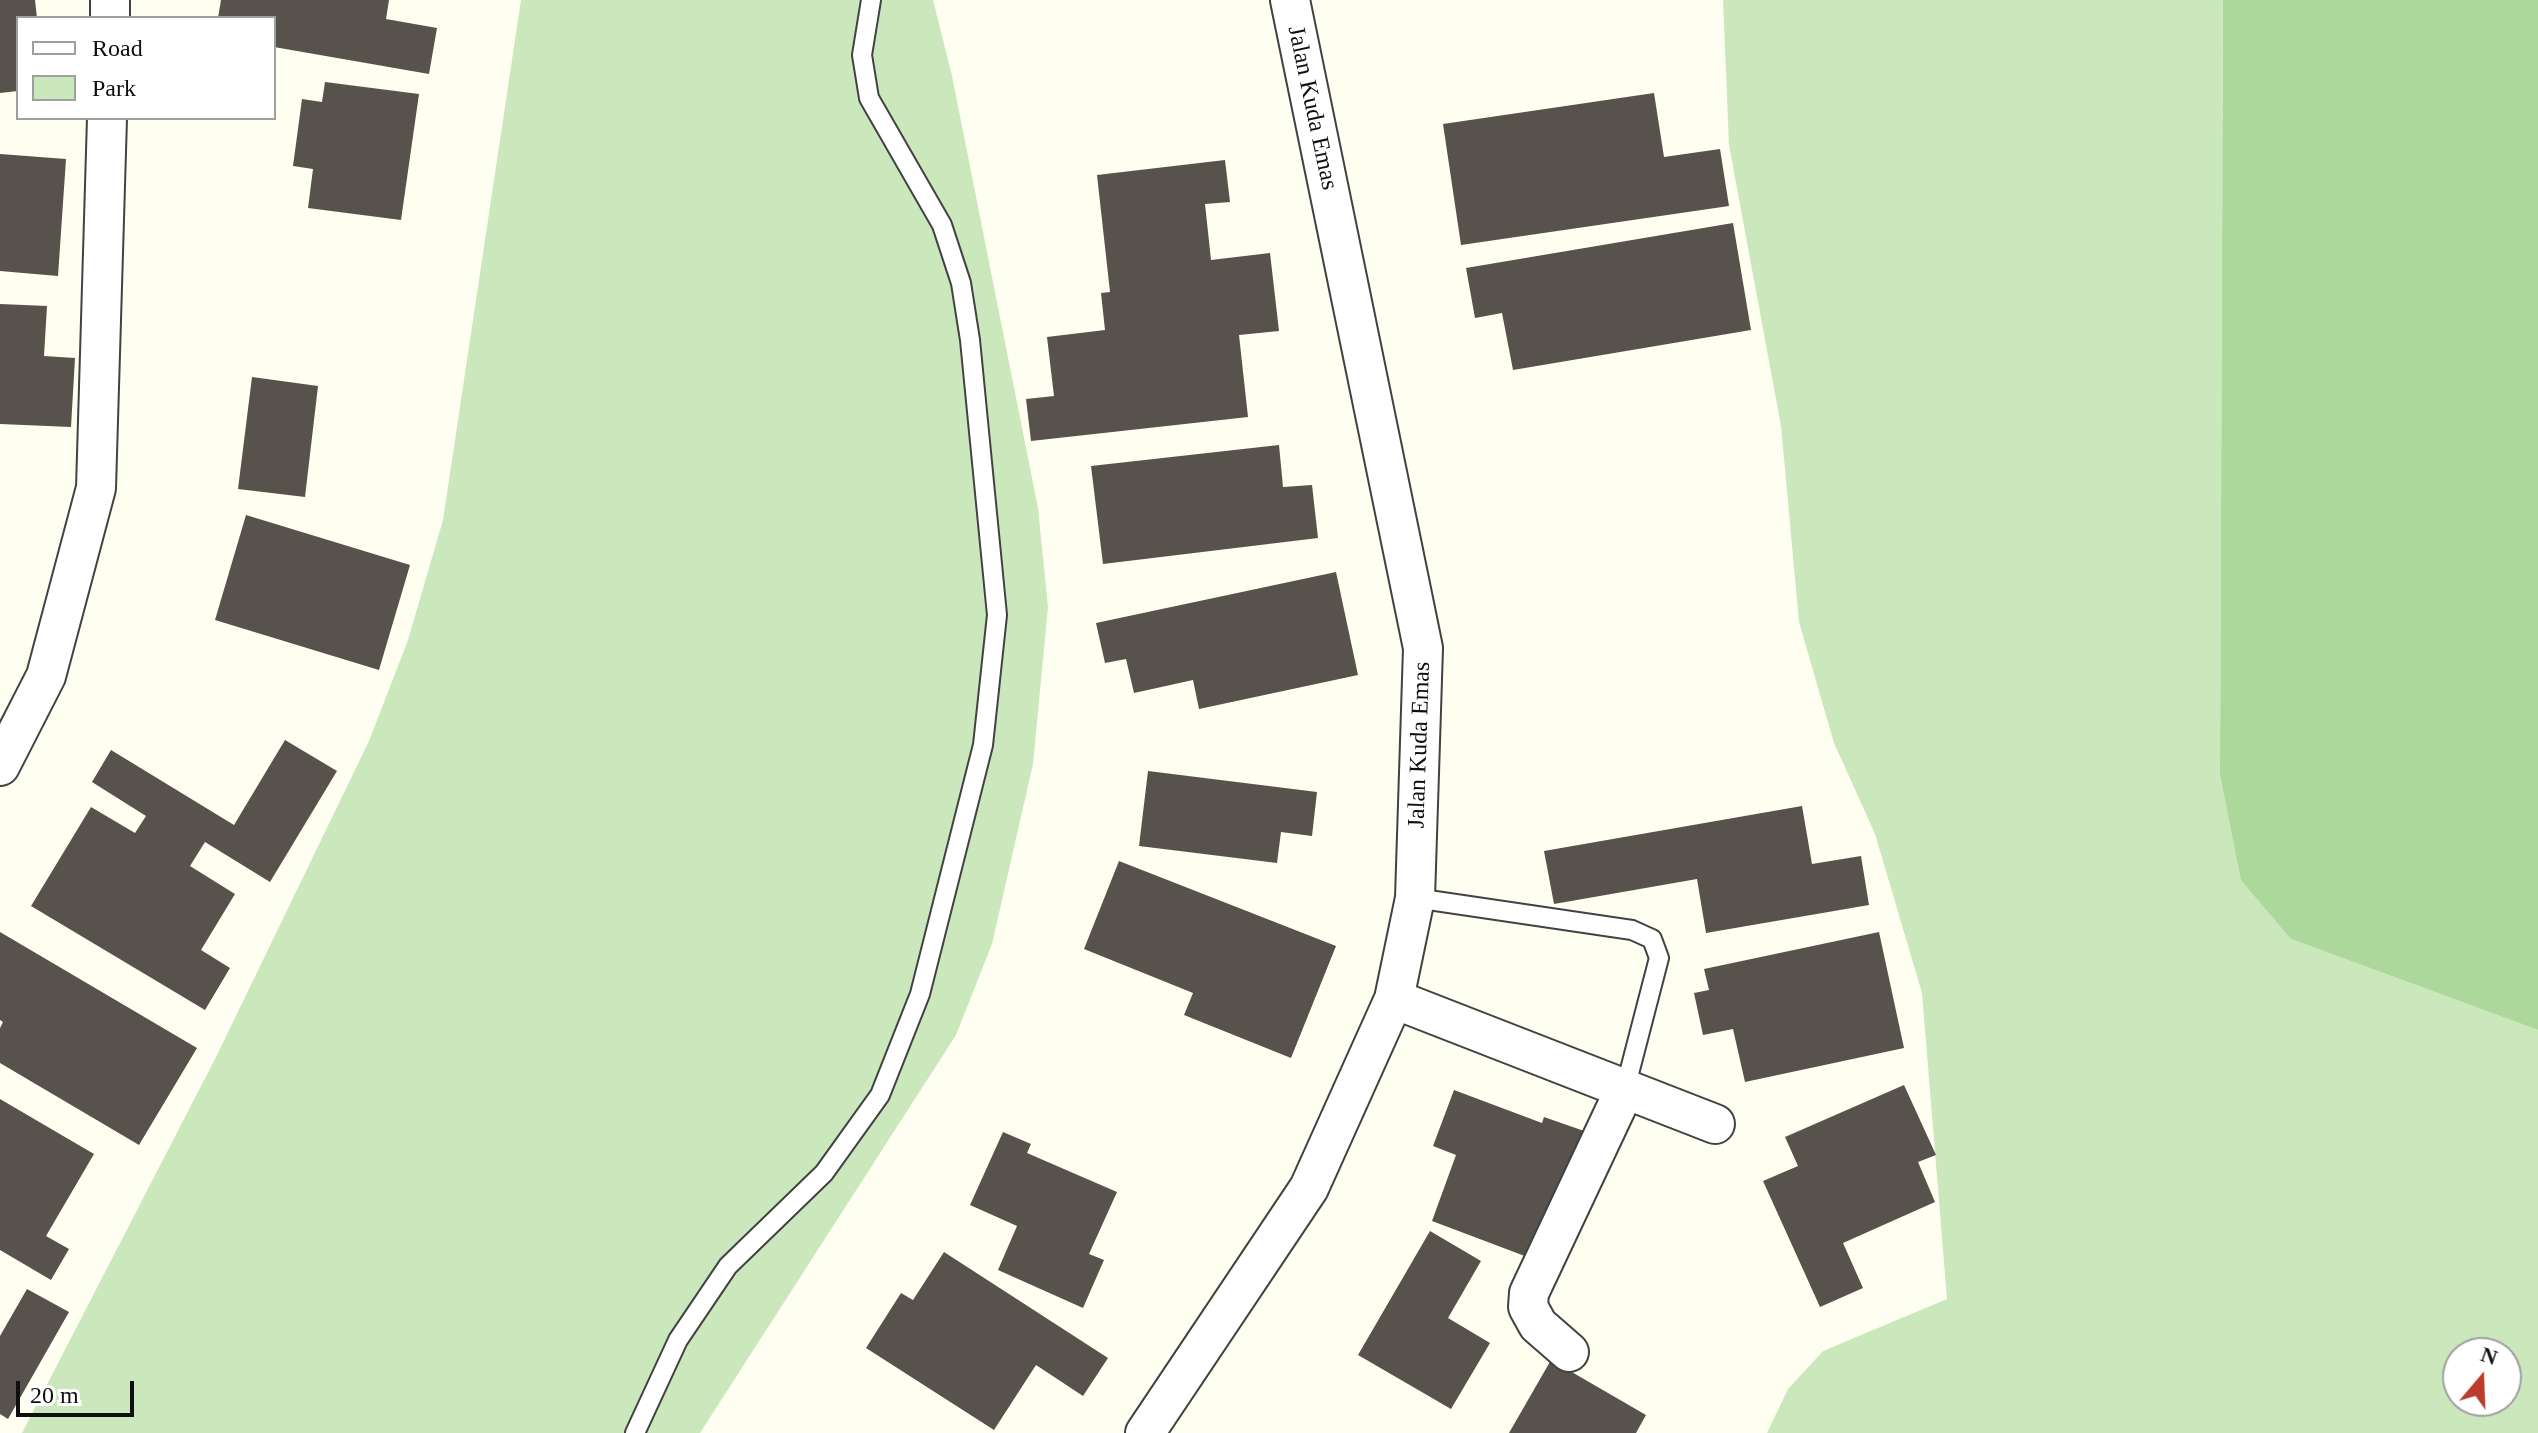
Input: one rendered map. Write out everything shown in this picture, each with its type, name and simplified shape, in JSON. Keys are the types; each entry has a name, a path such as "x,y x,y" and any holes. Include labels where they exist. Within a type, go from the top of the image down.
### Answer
{"street":[{"name":"Jalan Kuda Emas","path":"1145,1433 1309,1188 1394,999 1415,898 1423,648 1290,0"},
{"path":"0,766 46,676 96,488 107,120"},
{"path":"1394,999 1715,1124"},
{"path":"1569,1352 1538,1325 1528,1307 1529,1293 1625,1089"}],"lane":[{"path":"635,1433 678,1340 728,1266 824,1173 880,1095 920,994 983,745 997,615 970,340 961,283 942,225 869,98 862,55 871,0"},
{"path":"1415,898 1632,930 1652,939 1659,958 1625,1089"}],"green space":[{"path":"521,0 933,0 952,76 1038,508 1048,607 1033,764 992,944 956,1035 700,1433 22,1433 217,1055 369,741 408,640 443,520"},
{"path":"1723,0 2223,0 2220,774 2291,939 2538,1030 2538,1433 1767,1433 1788,1389 1823,1351 1947,1299 1922,993 1875,834 1834,743 1799,622 1781,426 1729,145"},
{"path":"2223,0 2538,0 2538,1030 2291,939 2241,880 2220,774"}],"building":[{"path":"0,0 35,0 37,16 16,16 16,91 0,93"},
{"path":"221,0 389,0 386,19 437,28 429,74 276,47 276,16 218,16"},
{"path":"325,82 419,94 401,220 308,208 313,169 293,166 302,99 322,102"},
{"path":"1654,93 1664,157 1720,149 1729,206 1461,245 1443,124"},
{"path":"0,154 66,159 58,276 0,271"},
{"path":"1225,160 1230,202 1205,204 1211,260 1270,253 1279,331 1239,335 1248,417 1031,441 1026,399 1054,396 1047,337 1105,330 1101,293 1110,292 1097,175"},
{"path":"1733,223 1751,330 1513,370 1502,313 1475,318 1466,268"},
{"path":"0,304 47,306 44,356 75,358 71,427 0,424"},
{"path":"252,377 318,386 305,497 238,489"},
{"path":"1279,445 1283,487 1312,485 1318,538 1103,564 1091,466"},
{"path":"246,515 410,565 379,670 215,620"},
{"path":"1336,572 1358,675 1199,709 1193,680 1134,693 1126,659 1105,663 1096,623"},
{"path":"285,740 337,771 270,882 205,842 190,866 235,894 201,950 230,968 205,1010 31,906 91,807 135,833 146,816 92,782 111,750 234,825"},
{"path":"1148,771 1317,792 1312,836 1281,832 1277,863 1139,846"},
{"path":"1802,806 1812,864 1861,856 1869,905 1706,933 1697,879 1554,904 1544,851"},
{"path":"1119,861 1336,946 1291,1058 1184,1015 1193,993 1084,949"},
{"path":"0,932 197,1048 139,1145 0,1063 0,1028 3,1022 0,1020"},
{"path":"1879,932 1904,1048 1745,1082 1733,1029 1703,1035 1694,993 1709,990 1704,969"},
{"path":"1904,1085 1936,1155 1918,1162 1935,1202 1843,1243 1863,1288 1820,1307 1763,1181 1798,1166 1785,1137"},
{"path":"1454,1090 1542,1123 1544,1117 1587,1132 1538,1261 1432,1221 1456,1155 1433,1146"},
{"path":"0,1099 94,1154 46,1236 69,1249 51,1280 0,1250"},
{"path":"1003,1132 1031,1144 1027,1153 1117,1192 1089,1254 1104,1260 1083,1308 998,1270 1017,1226 970,1205"},
{"path":"1430,1231 1481,1261 1448,1318 1490,1343 1451,1409 1358,1355"},
{"path":"944,1252 1108,1358 1083,1396 1036,1365 994,1430 866,1348 901,1293 913,1300"},
{"path":"27,1289 69,1312 8,1419 0,1414 0,1336"},
{"path":"1551,1360 1646,1415 1636,1433 1509,1433"}]}
